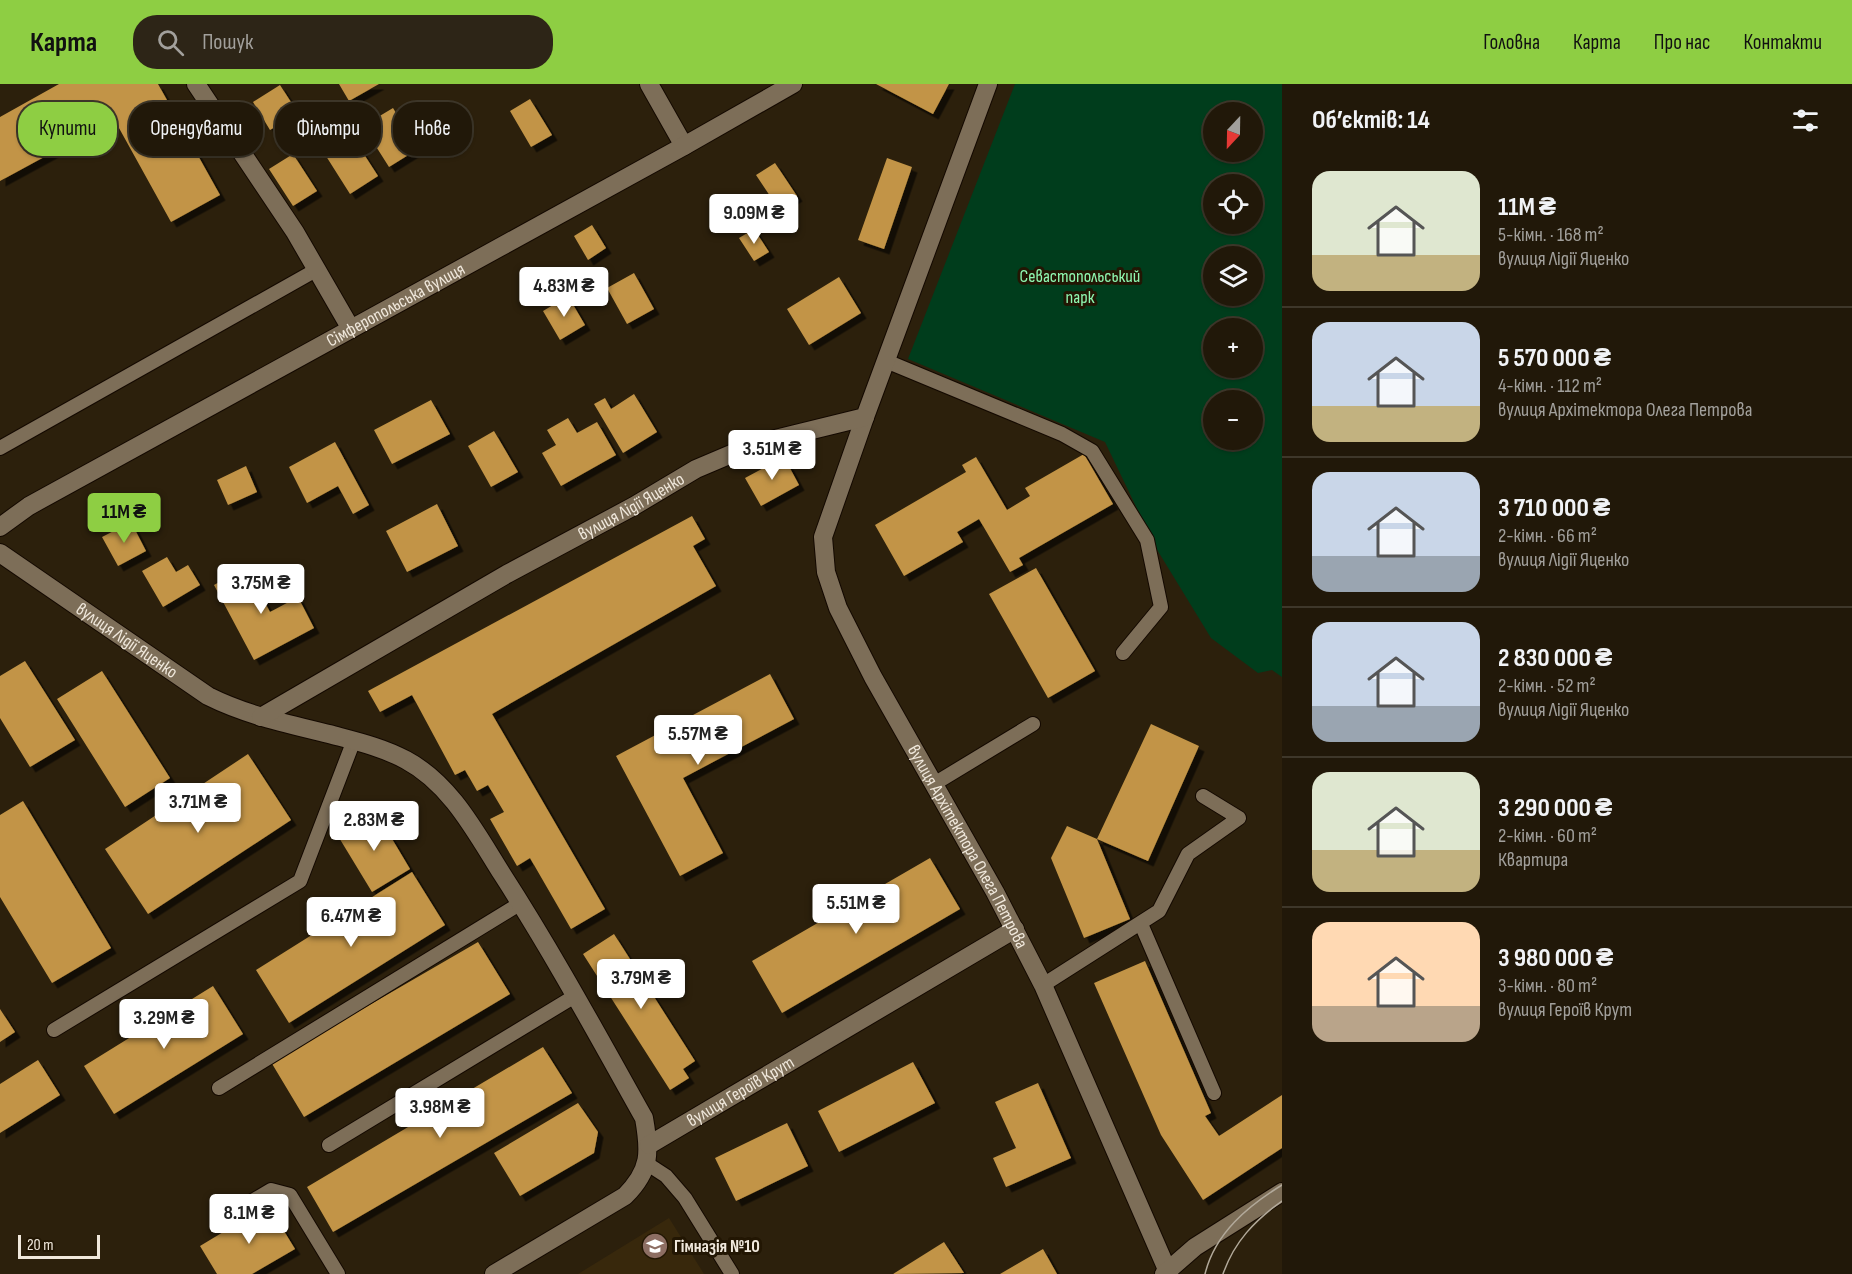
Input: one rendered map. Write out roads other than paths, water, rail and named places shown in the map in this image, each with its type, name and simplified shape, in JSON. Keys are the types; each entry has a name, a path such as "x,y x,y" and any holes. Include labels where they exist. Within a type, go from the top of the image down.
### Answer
{"street":[{"path":"196,84 294,232 351,330"},
{"path":"649,84 684,146"},
{"name":"Сімферопольська вулиця","path":"0,527 29,506 793,84"},
{"path":"865,417 988,84"},
{"name":"вулиця Лідії Яценко","path":"261,717 507,574 634,506 696,469 755,444 865,417"},
{"name":"вулиця Архітектора Олега Петрова","path":"865,417 823,537 826,572 843,618 873,677 1015,929 1043,985 1167,1273"},
{"name":"вулиця Лідії Яценко","path":"0,554 208,696 233,708 261,717 378,748 408,761 432,779 466,818 521,903 575,996 644,1118 647,1154"},
{"name":"вулиця Героїв Крут","path":"647,1154 1015,929"},
{"path":"494,1274 625,1196 639,1182 647,1154"},
{"path":"1167,1273 1195,1247 1282,1192"}],"lane":[{"path":"0,448 316,270"},
{"path":"886,361 1062,434 1092,451 1146,540 1161,607 1123,653"},
{"path":"934,784 1033,724"},
{"path":"54,1030 300,881 354,740"},
{"path":"1043,985 1159,911 1188,854 1239,818 1203,796"},
{"path":"219,1088 521,903"},
{"path":"1141,924 1214,1093"},
{"path":"329,1145 529,1026 575,996"},
{"path":"647,1154 685,1198 732,1274"},
{"path":"220,1220 271,1190 290,1195 338,1274"}],"tram line":[{"path":"1205,1274 1216,1246 1225,1233 1245,1212 1282,1185"},
{"path":"1223,1274 1239,1242 1263,1216 1282,1201"}],"place":[{"name":"Гімназія №10","path":"655,1246"}],"park label":[{"name":"Севастопольський парк","path":"1080,286"}]}
